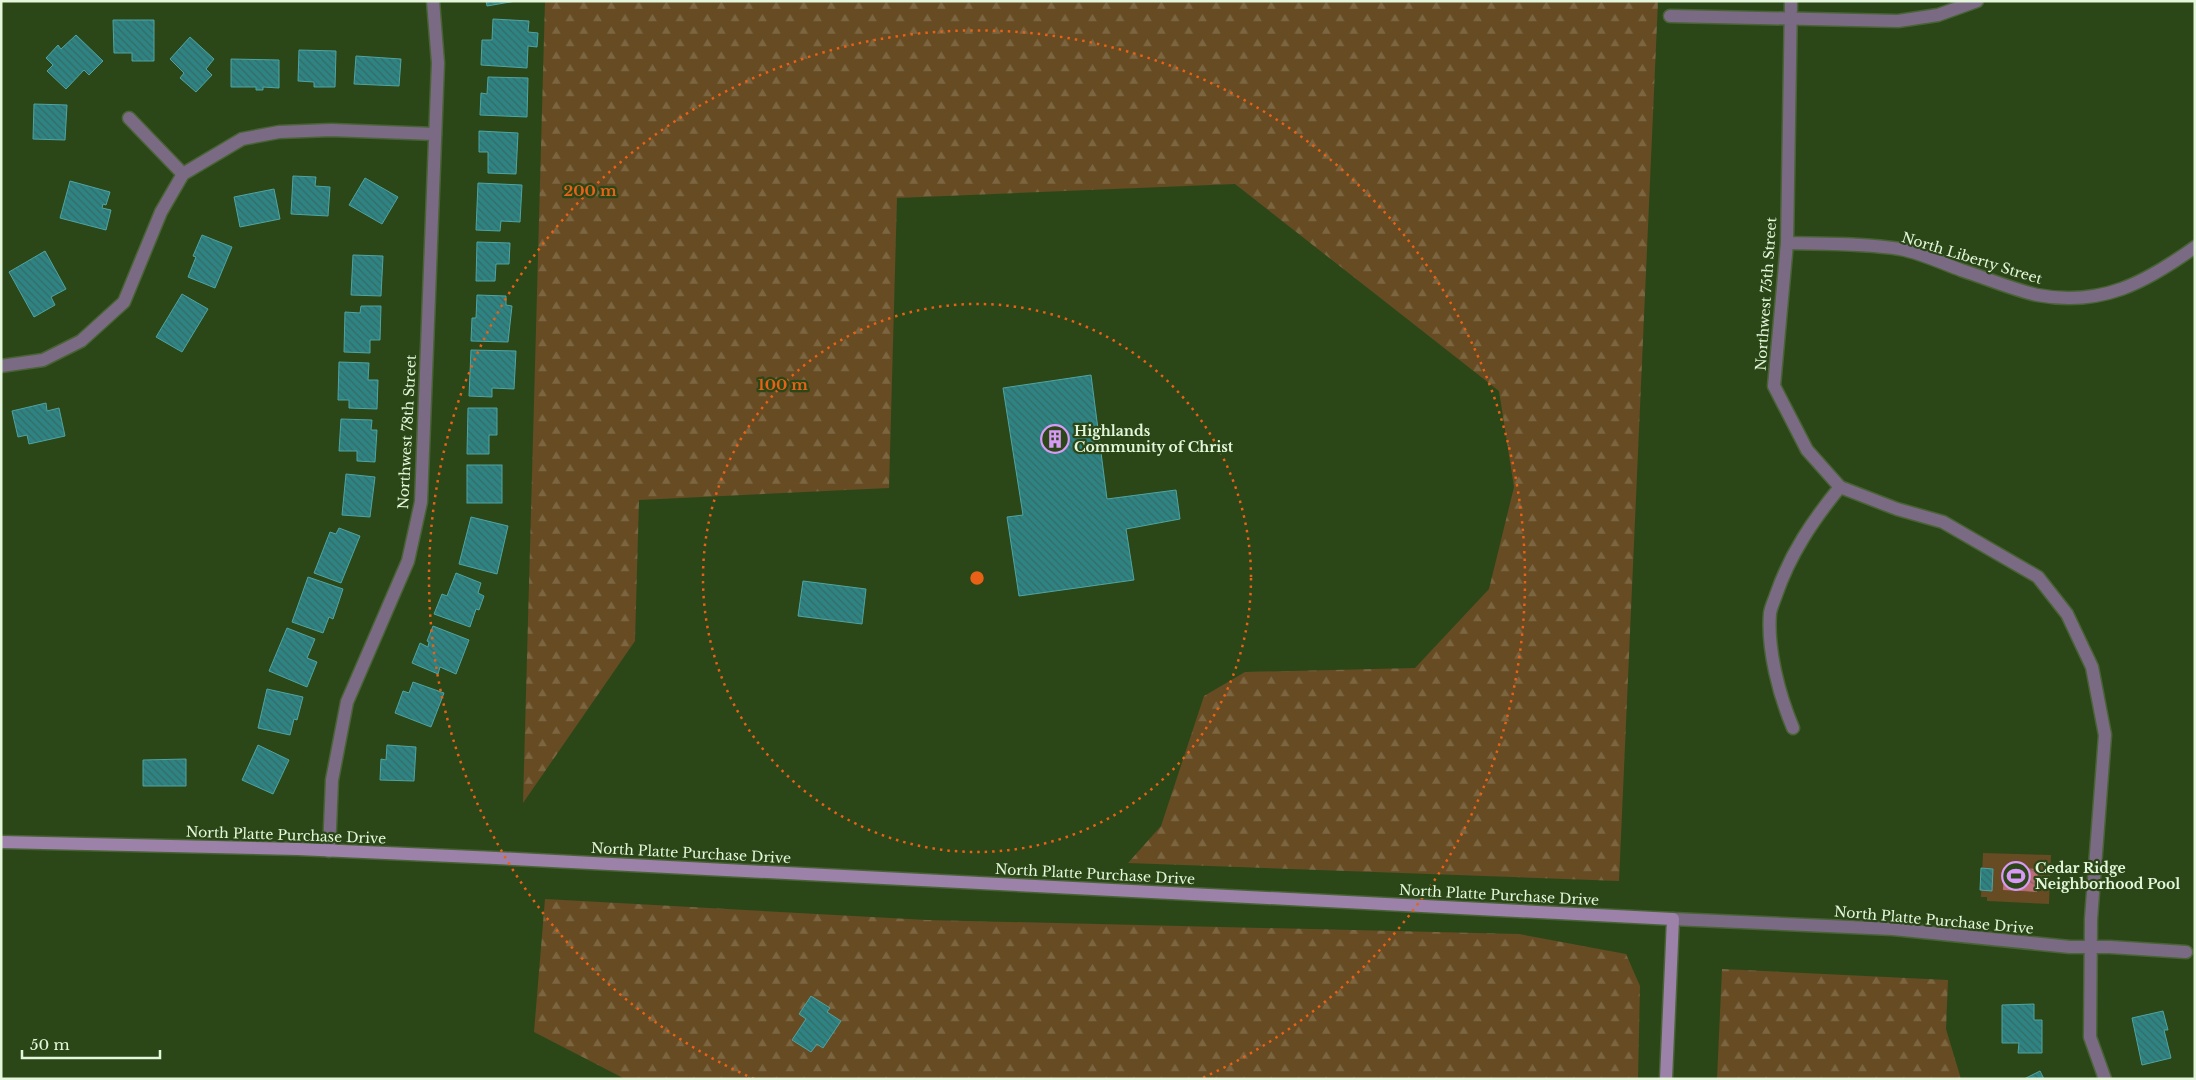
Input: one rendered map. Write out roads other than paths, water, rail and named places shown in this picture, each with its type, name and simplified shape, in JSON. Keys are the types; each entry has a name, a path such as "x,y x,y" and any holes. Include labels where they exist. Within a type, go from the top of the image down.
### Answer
{"street":[{"name":"Northwest 78th Street","path":"329,851 332,780 347,702 408,561 421,502 438,63 432,1"},
{"name":"Northwest 75th Street","path":"1791,1 1787,243 1774,386 1806,450 1840,487 1897,509 1943,522 2038,577 2067,614 2092,667 2105,735 2091,919 2090,1036 2105,1079"},
{"path":"1670,16 1898,21 1938,14 1977,1"},
{"path":"129,118 183,174"},
{"path":"1,366 44,360 74,345 81,341 124,302 161,212 183,174 242,139 279,132 331,130 435,134"},
{"name":"North Liberty Street","path":"1787,243 1861,245 1902,250 2028,292 2064,298 2097,296 2138,283 2168,266 2195,246"},
{"path":"1794,728 1786,712 1773,660 1770,612 1783,573 1812,522 1840,487"},
{"name":"North Platte Purchase Drive","path":"1,842 329,851 1673,919 1893,928 2091,948 2110,947 2186,952"},
{"path":"1666,1079 1673,919"}],"water":[{"path":"2004,867 2038,869 2037,892 2003,890"}],"place":[{"name":"Highlands Community of Christ","path":"1055,439"},
{"name":"Cedar Ridge Neighborhood Pool","path":"2016,876"}]}
